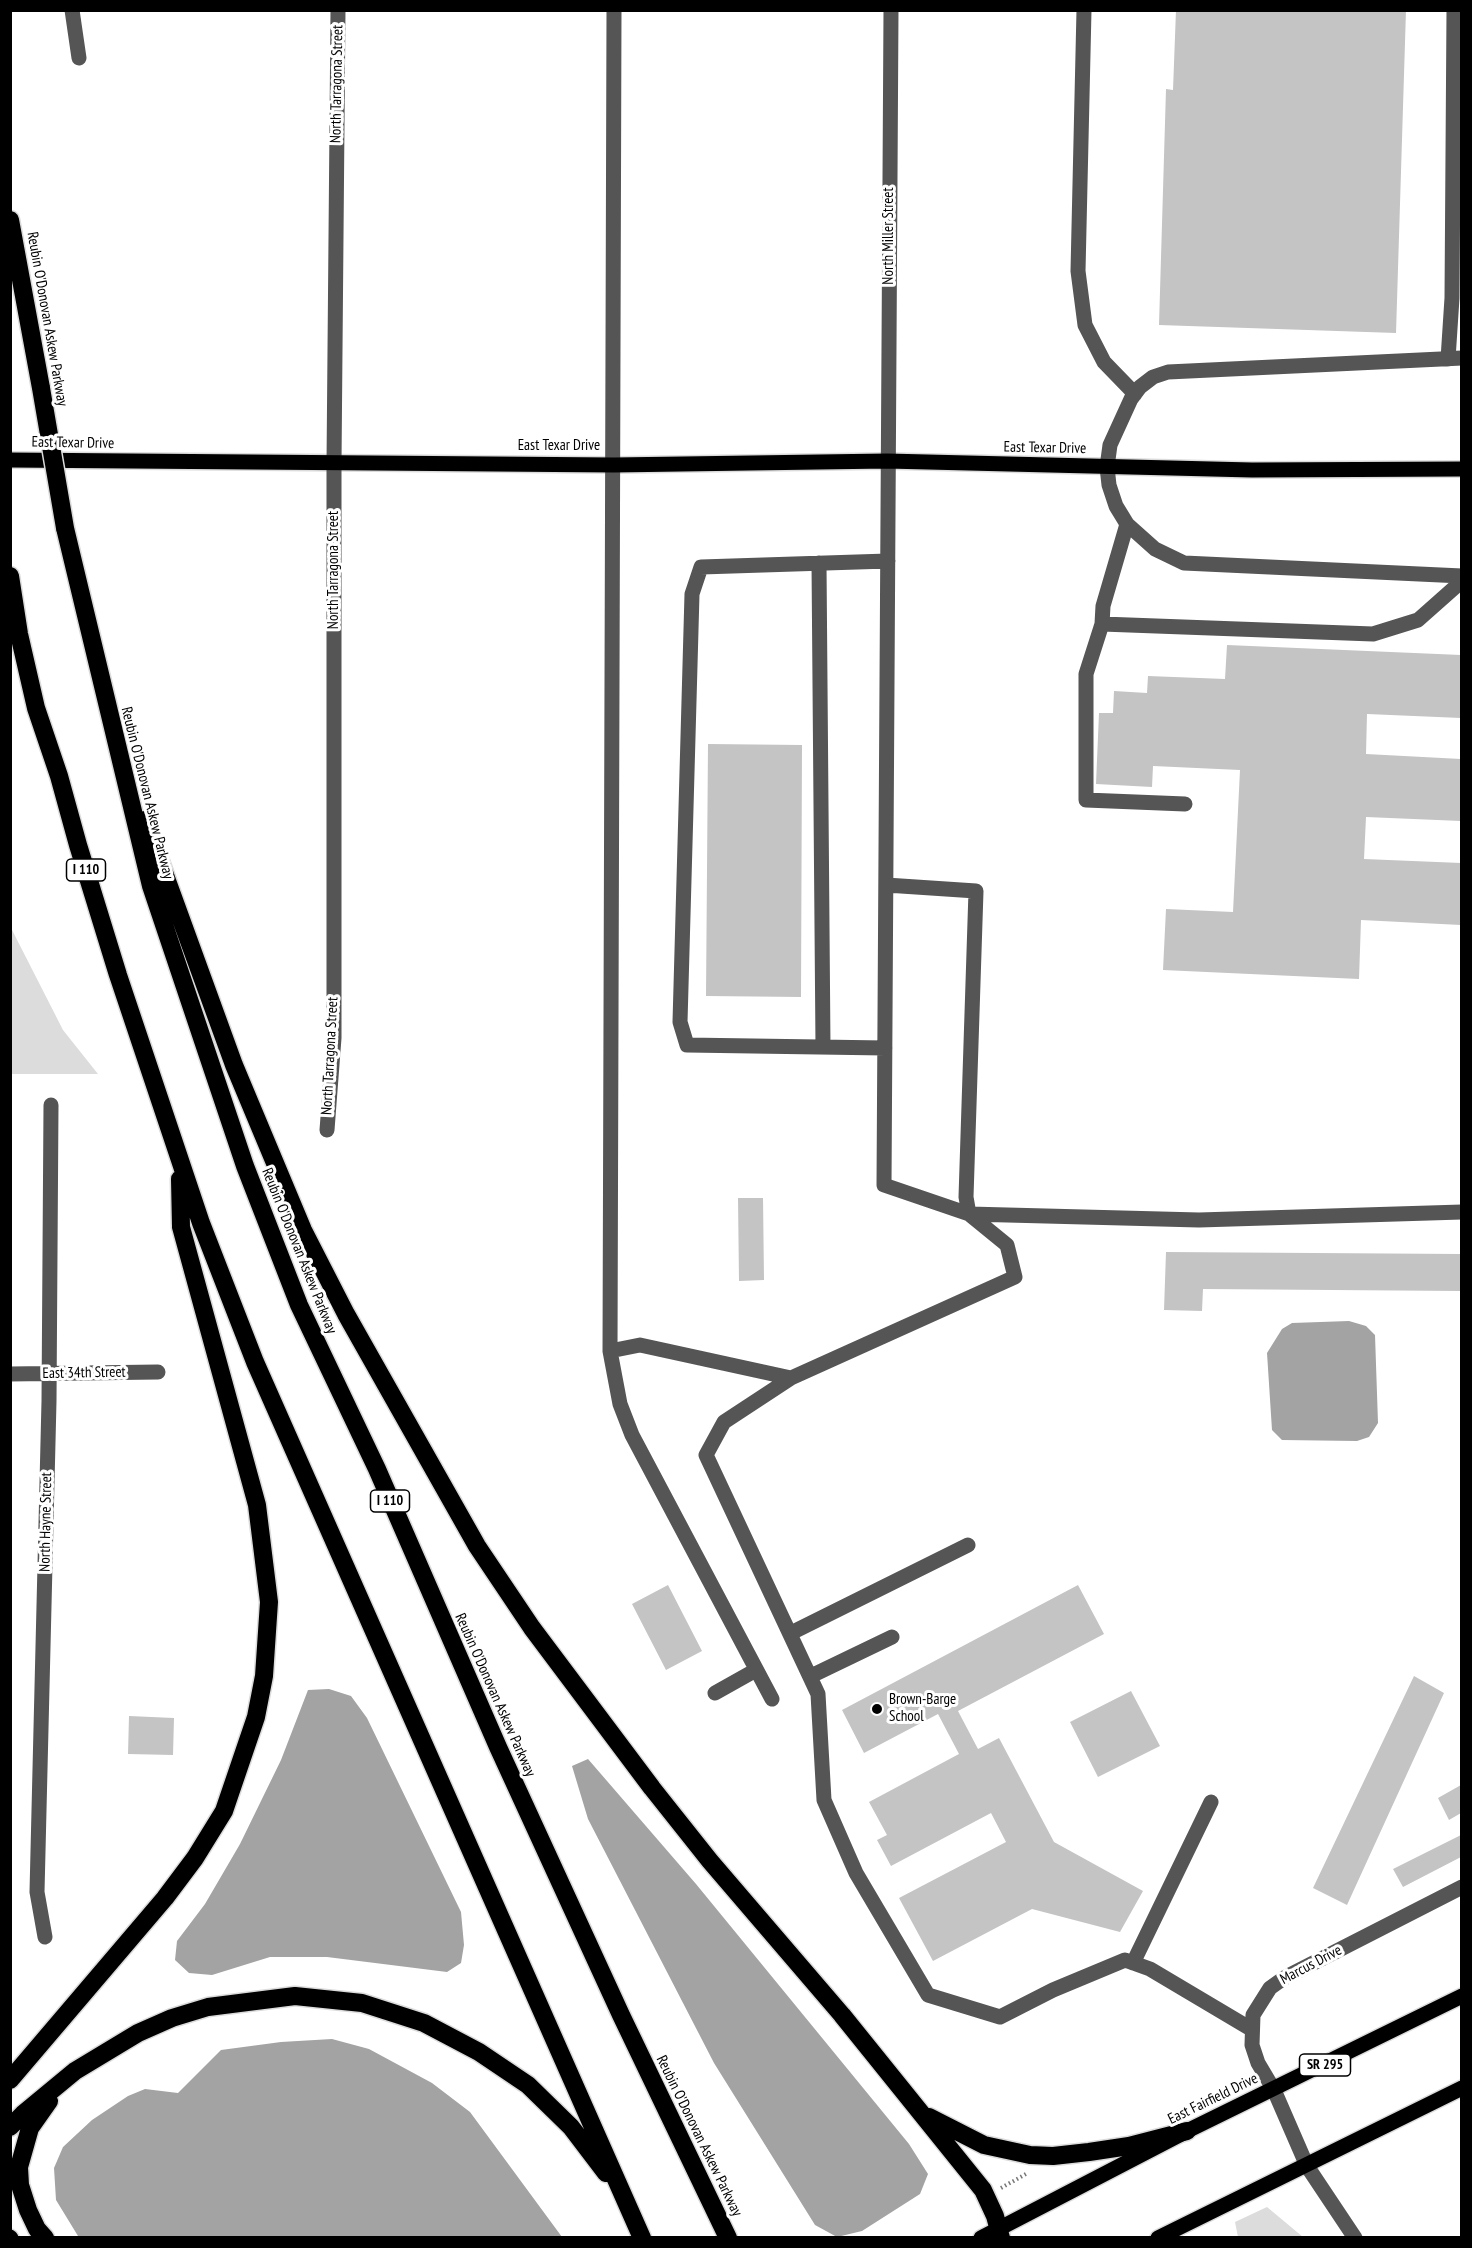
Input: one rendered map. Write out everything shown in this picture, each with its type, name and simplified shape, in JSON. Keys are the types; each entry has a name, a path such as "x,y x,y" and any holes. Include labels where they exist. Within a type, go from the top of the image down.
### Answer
{"highway":[{"name":"Reubin O'Donovan Askew Parkway","path":"10,220 65,528 151,886 190,1010 245,1166 299,1305 376,1469 498,1747 616,2004 728,2238"},
{"name":"I 110","path":"10,576 19,634 36,708 59,776 118,975 201,1223 255,1362 642,2238"},
{"path":"115,740 234,1065 303,1230 346,1314 477,1546 532,1628 710,1862 842,2015 983,2190 995,2216 993,2235"},
{"path":"11,2078 165,1898 195,1858 224,1811 256,1717 264,1676 269,1602 257,1505 181,1227 180,1159"},
{"path":"10,2127 75,2071 138,2033 172,2018 208,2007 295,1996 362,2003 424,2023 479,2052 528,2085 571,2127 605,2171 642,2238"},
{"path":"45,2238 37,2229 20,2185 20,2156 38,2114 75,2071"},
{"path":"920,2112 984,2145 1030,2155 1053,2156 1089,2152 1129,2146 1187,2132"}],"main road":[{"name":"East Texar Drive","path":"10,460 614,465 887,461 1351,471 1461,469"},
{"name":"East Fairfield Drive","path":"993,2235 1187,2132 1461,1996"},
{"path":"1158,2238 1461,2088"}],"street":[{"path":"72,10 79,58"},
{"name":"North Tarragona Street","path":"327,1130 334,1038 334,463 338,10"},
{"path":"614,10 614,465 608,1130 610,1351 620,1404 632,1435 772,1699"},
{"name":"North Miller Street","path":"891,10 884,1185 969,1214"},
{"path":"1084,10 1078,271 1085,325 1104,362 1135,394"},
{"path":"1454,10 1452,297 1455,359"},
{"name":"East Texar Drive","path":"1455,359 1168,372 1153,377 1135,394 1110,445 1107,467 1109,485 1116,506 1127,524 1155,549 1184,563 1461,578"},
{"path":"1127,524 1103,606 1102,624 1086,674 1086,801 1185,804"},
{"path":"885,1048 687,1045 680,1022 692,594 700,567 888,561"},
{"path":"819,563 823,1047"},
{"path":"1102,624 1373,634 1418,620 1461,578"},
{"path":"886,885 976,891 966,1197 969,1214 1007,1245 1015,1277 791,1378 724,1422 706,1455 746,1545 791,1633 818,1694 824,1800 856,1873 928,1995 1000,2017 1053,1990 1125,1960 1150,1969 1251,2028"},
{"name":"North Hayne Street","path":"45,1937 37,1892 51,1105"},
{"path":"969,1214 1199,1220 1461,1212"},
{"path":"610,1351 640,1345 791,1378"},
{"name":"East 34th Street","path":"10,1374 158,1372"},
{"path":"791,1633 968,1545"},
{"path":"811,1676 891,1637"},
{"path":"715,1692 756,1670"},
{"path":"1133,1963 1211,1802"},
{"name":"Marcus Drive","path":"1307,2166 1274,2090 1258,2063 1252,2045 1251,2028 1259,2002 1270,1988 1284,1978 1461,1887"},
{"path":"1307,2166 1356,2238"}],"path":[{"path":"1001,2189 1029,2172"}],"shaded area":[{"path":"10,926 63,1030 98,1074 11,1074"},
{"path":"1349,1321 1366,1326 1375,1335 1378,1423 1369,1437 1357,1441 1282,1440 1272,1430 1267,1353 1282,1329 1292,1323"},
{"path":"329,1689 351,1696 367,1718 461,1912 464,1945 461,1963 447,1972 327,1957 270,1957 212,1975 189,1973 175,1960 177,1941 205,1904 240,1844 281,1760 308,1690"},
{"path":"588,1759 696,1884 909,2144 928,2174 920,2194 862,2231 837,2237 815,2225 714,2063 588,1819 572,1766"},
{"path":"332,2039 369,2049 432,2083 470,2112 562,2237 78,2236 56,2200 54,2168 63,2147 92,2120 128,2096 145,2089 178,2093 221,2050 281,2042"},
{"path":"1267,2207 1303,2237 1238,2237 1235,2222"}],"building":[{"path":"1176,10 1406,10 1396,333 1159,325 1166,89 1173,90"},
{"path":"1227,645 1461,655 1461,718 1367,714 1366,754 1461,759 1461,821 1366,817 1364,859 1461,863 1461,925 1361,920 1359,979 1163,970 1166,909 1233,912 1240,770 1153,766 1152,787 1096,784 1099,713 1113,713 1114,691 1147,693 1148,676 1225,679"},
{"path":"708,744 802,745 801,997 706,996"},
{"path":"738,1198 763,1198 764,1280 739,1281"},
{"path":"1166,1252 1461,1254 1461,1291 1203,1289 1202,1311 1164,1310"},
{"path":"668,1585 702,1651 666,1670 632,1604"},
{"path":"1078,1585 1104,1634 958,1711 978,1749 999,1738 1054,1842 1143,1891 1120,1932 1032,1909 933,1961 899,1898 1006,1842 991,1813 891,1866 877,1840 887,1835 869,1802 959,1754 938,1714 864,1753 842,1710"},
{"path":"1414,1676 1444,1693 1347,1905 1313,1888"},
{"path":"1131,1691 1160,1746 1098,1777 1070,1722"},
{"path":"129,1716 174,1718 173,1755 128,1754"},
{"path":"1461,1785 1461,1813 1449,1820 1438,1798"},
{"path":"1461,1835 1461,1857 1403,1887 1393,1869"}],"place":[{"name":"Brown-Barge School","path":"877,1709"}]}
